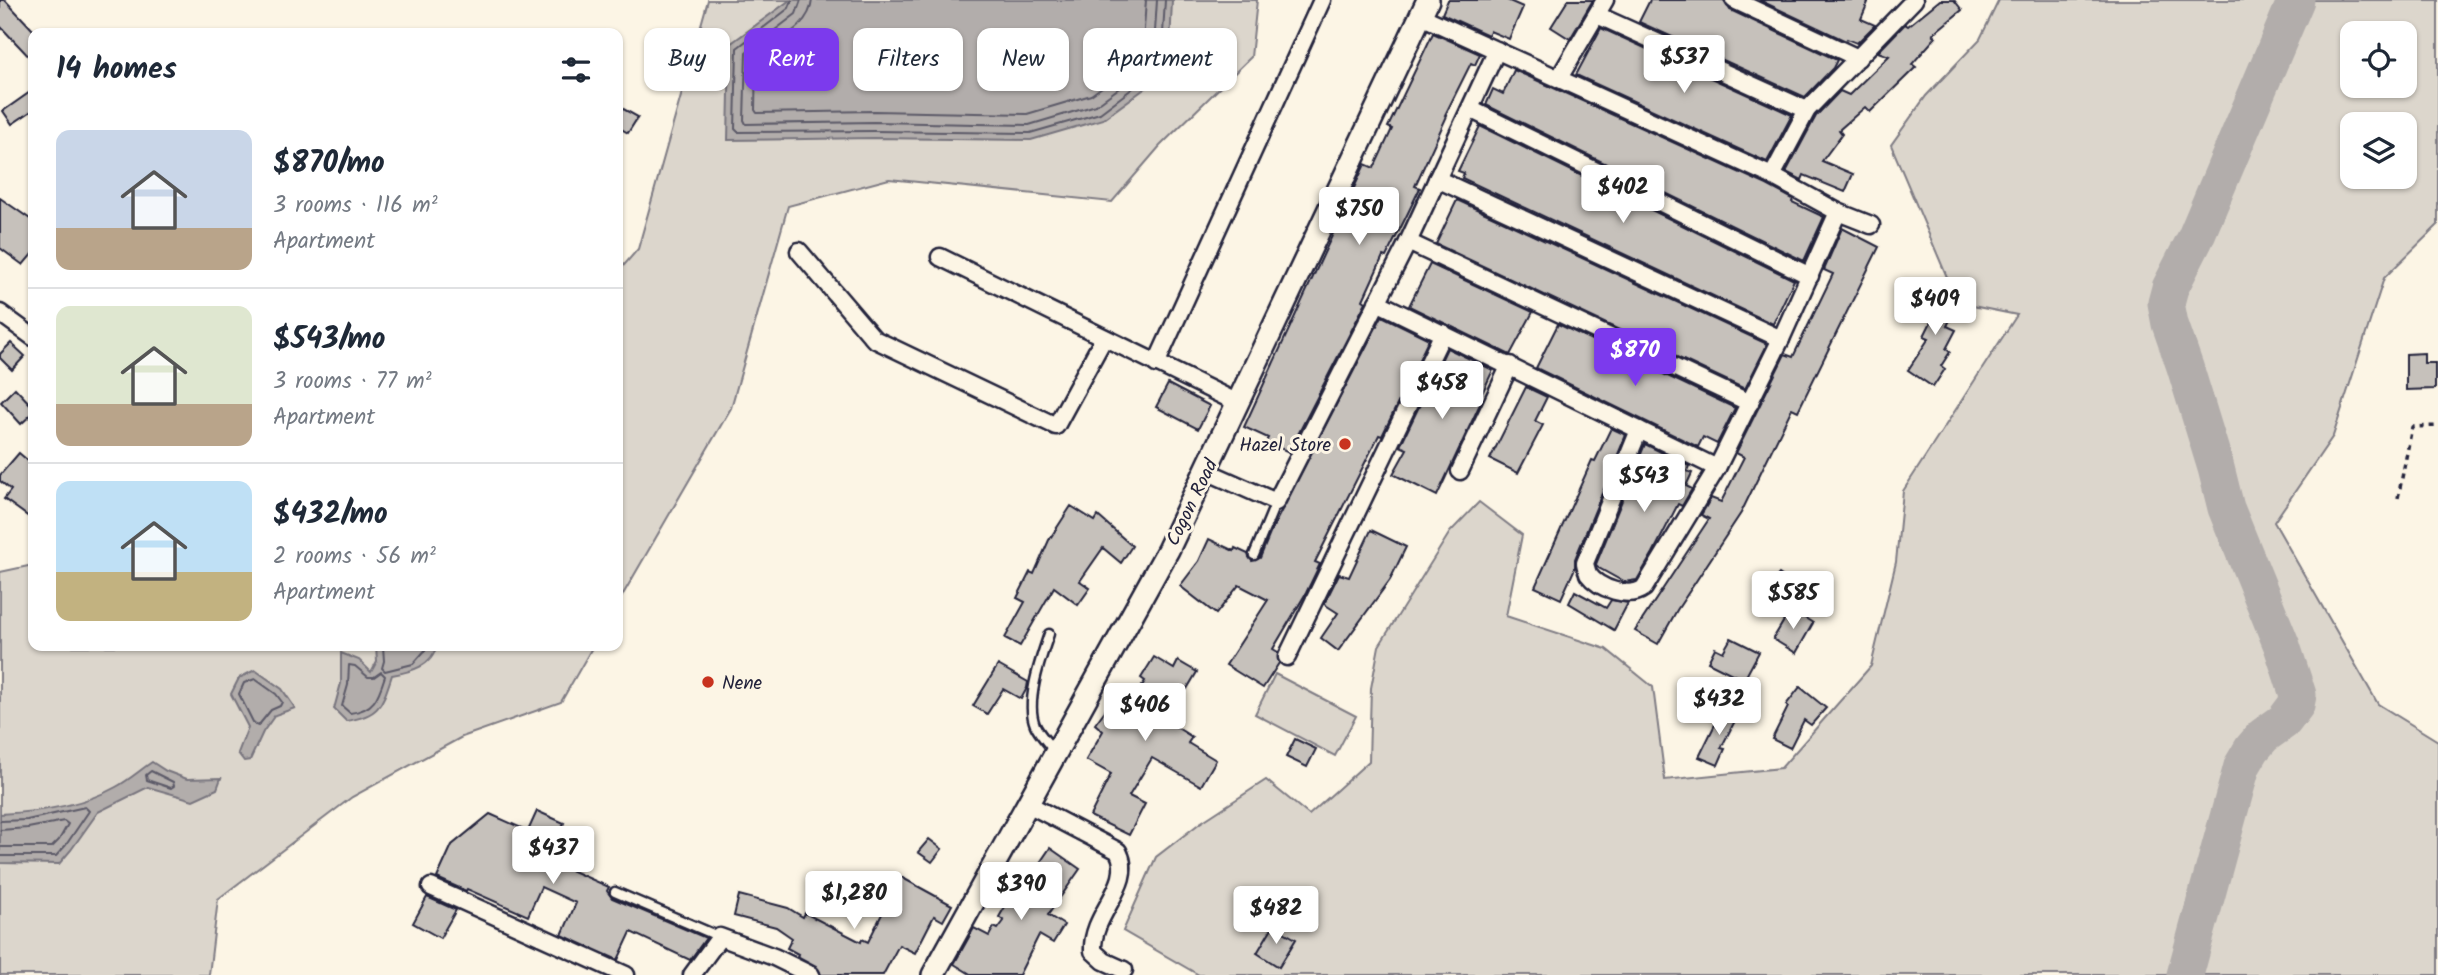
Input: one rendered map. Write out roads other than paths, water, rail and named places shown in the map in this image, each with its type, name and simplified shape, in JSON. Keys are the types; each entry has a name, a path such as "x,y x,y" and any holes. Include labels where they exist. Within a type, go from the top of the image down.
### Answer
{"street":[{"path":"1156,364 1322,0"},
{"path":"1559,78 1605,0"},
{"path":"1734,0 1858,58"},
{"path":"1772,176 1807,110 1910,1"},
{"path":"1424,8 1497,50 1772,176 1838,212 1871,225"},
{"name":"Cogon Road","path":"933,975 1168,550 1424,8"},
{"path":"1597,15 1807,110"},
{"path":"1206,471 1276,502 1408,242 1497,50"},
{"path":"1470,109 1810,276"},
{"path":"1437,179 1781,339"},
{"path":"1639,430 1585,563 1588,574 1602,585 1628,594 1637,593 1644,588 1717,468 1781,339 1838,212"},
{"path":"1408,242 1750,403"},
{"path":"799,251 874,339 1056,426 1104,338"},
{"path":"940,257 1238,403"},
{"path":"1377,302 1717,468"},
{"path":"0,313 28,333"},
{"path":"1287,657 1443,333"},
{"path":"1460,471 1510,365"},
{"path":"1028,804 1118,851 1124,862 1121,880 1092,938 1093,951 1104,961 1124,970"},
{"path":"431,887 626,975"},
{"path":"692,975 720,937 774,957 811,975"}],"lane":[{"path":"1254,555 1276,502"},
{"path":"1049,634 1036,675 1031,713 1036,728 1056,754"},
{"path":"615,892 720,937"}],"water":[{"path":"790,0 1172,0 1171,28 1083,28 1083,91 1142,91 1103,119 1031,140 728,140 730,44 744,34 744,91 839,91 839,28 752,28"},
{"path":"376,651 435,651 426,663 413,670 392,675 382,701 373,712 346,721 334,709 341,683 341,653 359,660 371,672 377,661"},
{"path":"255,670 282,689 295,708 275,715 263,732 250,760 244,761 238,753 248,727 231,694 239,678"},
{"path":"152,762 187,779 221,778 217,789 193,800 148,787 98,812 59,864 0,863 0,814 45,810 89,799 121,784"}],"waterway":[{"path":"2185,975 2242,766 2263,736 2284,721 2296,705 2298,695 2282,646 2226,508 2166,303 2170,288 2195,239 2296,0"}],"place":[{"name":"Hazel Store","path":"1345,444"},
{"name":"Nene","path":"708,682"}]}
